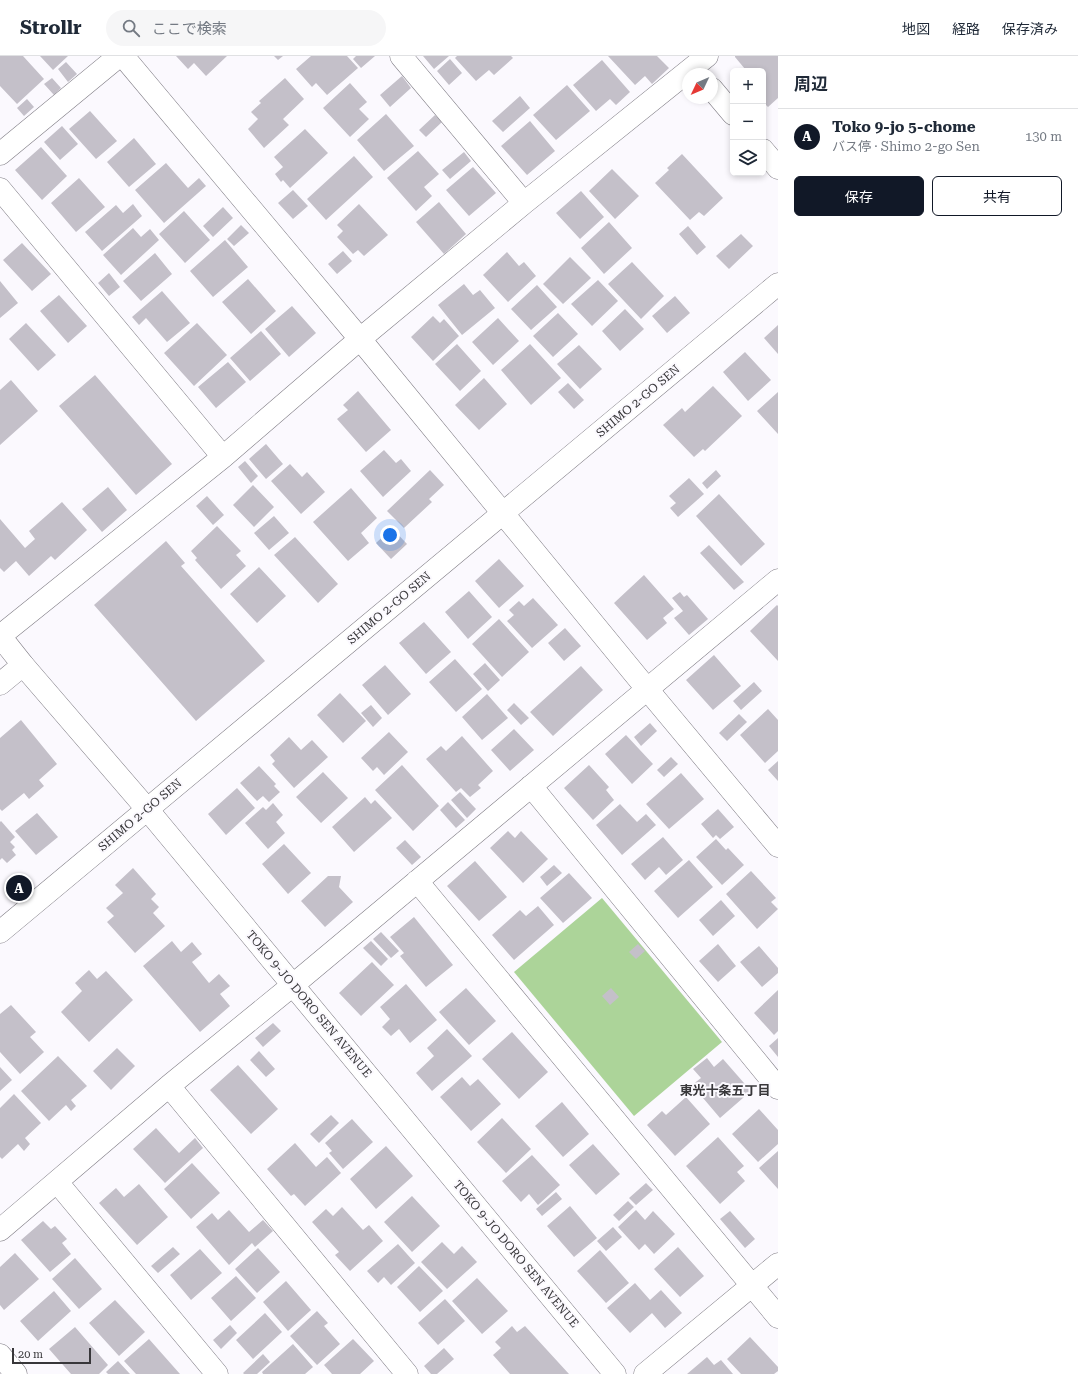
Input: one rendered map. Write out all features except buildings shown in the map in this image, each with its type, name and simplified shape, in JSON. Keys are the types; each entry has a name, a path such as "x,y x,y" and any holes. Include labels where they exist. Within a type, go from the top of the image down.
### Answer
{"street":[{"path":"0,154 119,56"},
{"path":"123,56 360,339 647,689 778,846"},
{"path":"401,56 524,203"},
{"path":"0,636 223,457 360,339 696,63"},
{"path":"718,96 730,110"},
{"path":"766,154 778,168"},
{"path":"0,189 223,457"},
{"name":"SHIMO 2-GO SEN","path":"0,932 778,284"},
{"path":"0,1230 169,1086 417,882 778,580"},
{"name":"TOKO 9-JO DORO SEN AVENUE","path":"0,636 23,665 147,809 615,1374"},
{"path":"0,684 23,665"},
{"path":"531,786 778,1088"},
{"path":"417,882 778,1317"},
{"path":"169,1086 407,1374"},
{"path":"57,1182 217,1374"},
{"path":"646,1374 778,1264"},
{"path":"0,1355 16,1374"}],"green space":[{"path":"602,898 722,1042 634,1116 514,972"}],"place":[{"name":"Toko 9-jo 5-chome","path":"19,888"}],"district":[{"name":"東光十条五丁目","path":"725,1090"}]}
